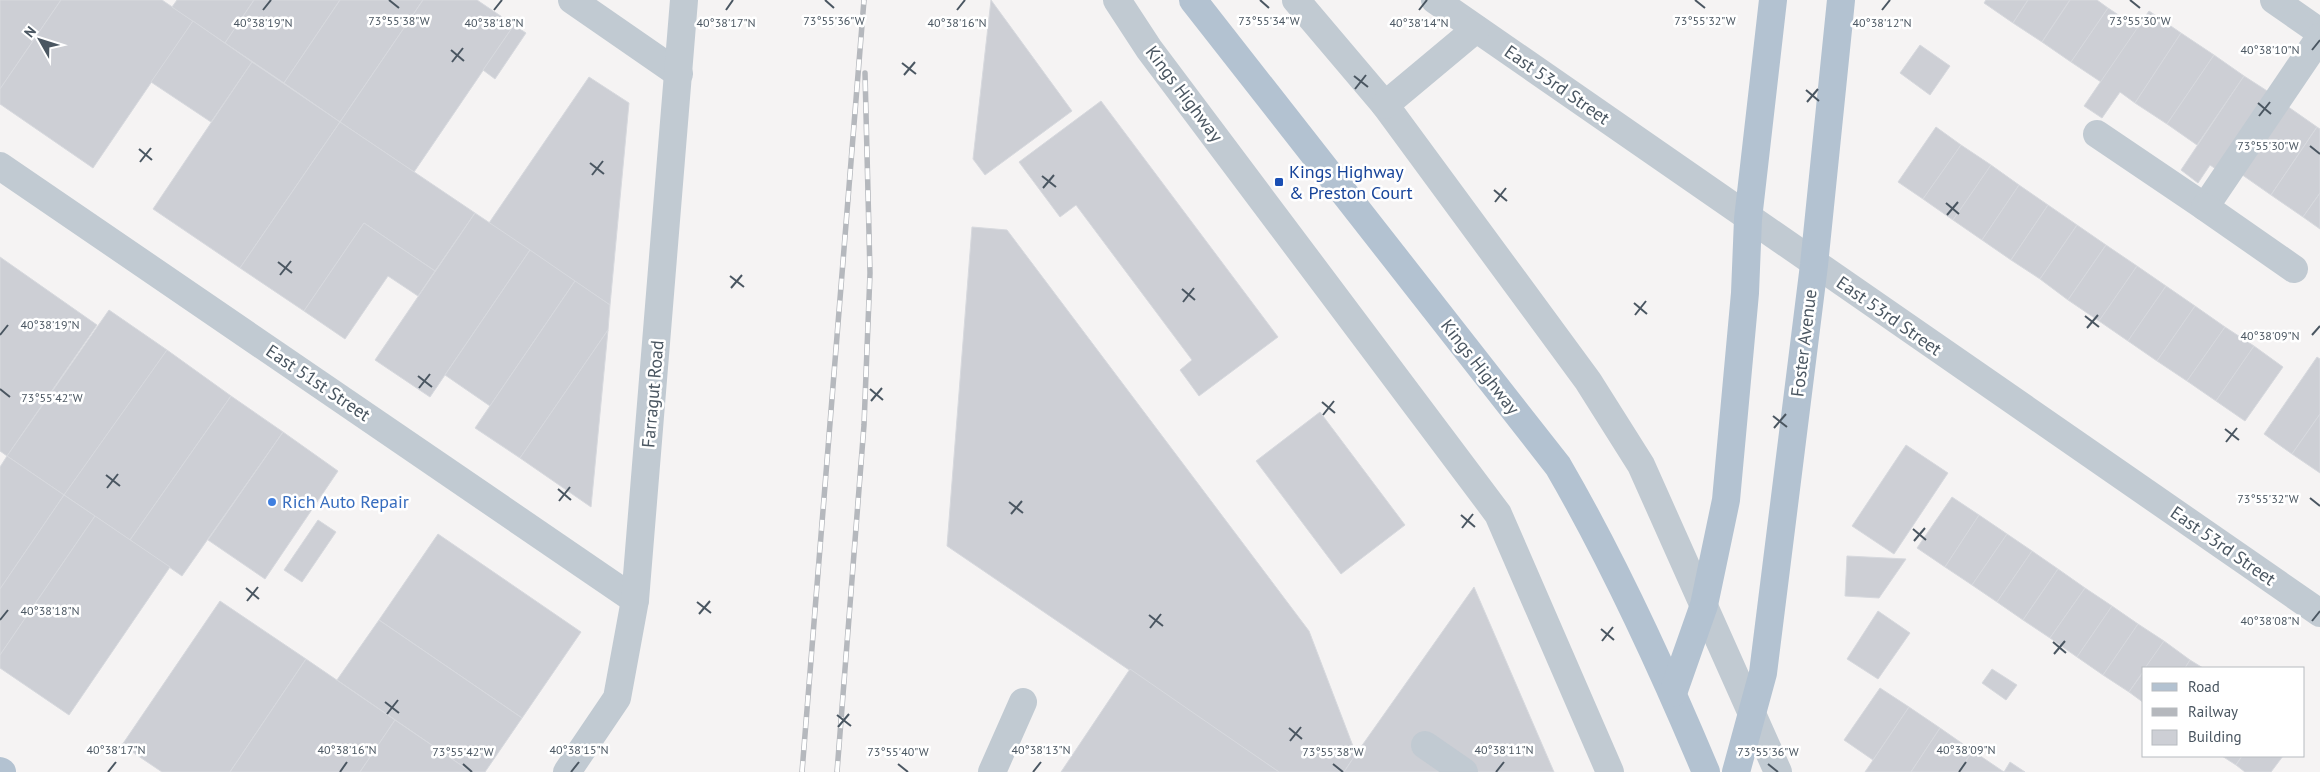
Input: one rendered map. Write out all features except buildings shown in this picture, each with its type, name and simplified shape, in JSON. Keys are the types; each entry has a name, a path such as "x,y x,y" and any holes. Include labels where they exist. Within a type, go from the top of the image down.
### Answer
{"main road":[{"name":"Kings Highway","path":"1193,0 1558,466 1595,530 1673,693 1706,772"},
{"path":"1673,693 1704,605 1726,500 1745,293 1748,219 1773,0"},
{"name":"Foster Avenue","path":"1736,772 1763,673 1814,264 1841,0"}],"street":[{"path":"572,0 679,74"},
{"name":"Farragut Road","path":"567,772 617,698 635,600 684,0"},
{"name":"Kings Highway","path":"1117,0 1149,49 1498,514 1610,772"},
{"path":"1296,0 1385,105 1588,381 1641,465 1778,772"},
{"name":"East 53rd Street","path":"1436,0 1748,219 2320,613"},
{"path":"2274,0 2320,32"},
{"path":"1385,105 1476,28"},
{"path":"2204,208 2320,37"},
{"path":"2097,134 2294,269"},
{"name":"East 51st Street","path":"0,166 635,600"},
{"path":"992,772 1023,702"},
{"path":"1425,745 1464,772"}],"railway":[{"path":"802,772 864,0"},
{"path":"837,772 864,425 870,273 865,73"}],"place":[{"name":"Kings Highway & Preston Court","path":"1279,182"},
{"name":"Rich Auto Repair","path":"272,502"}]}
